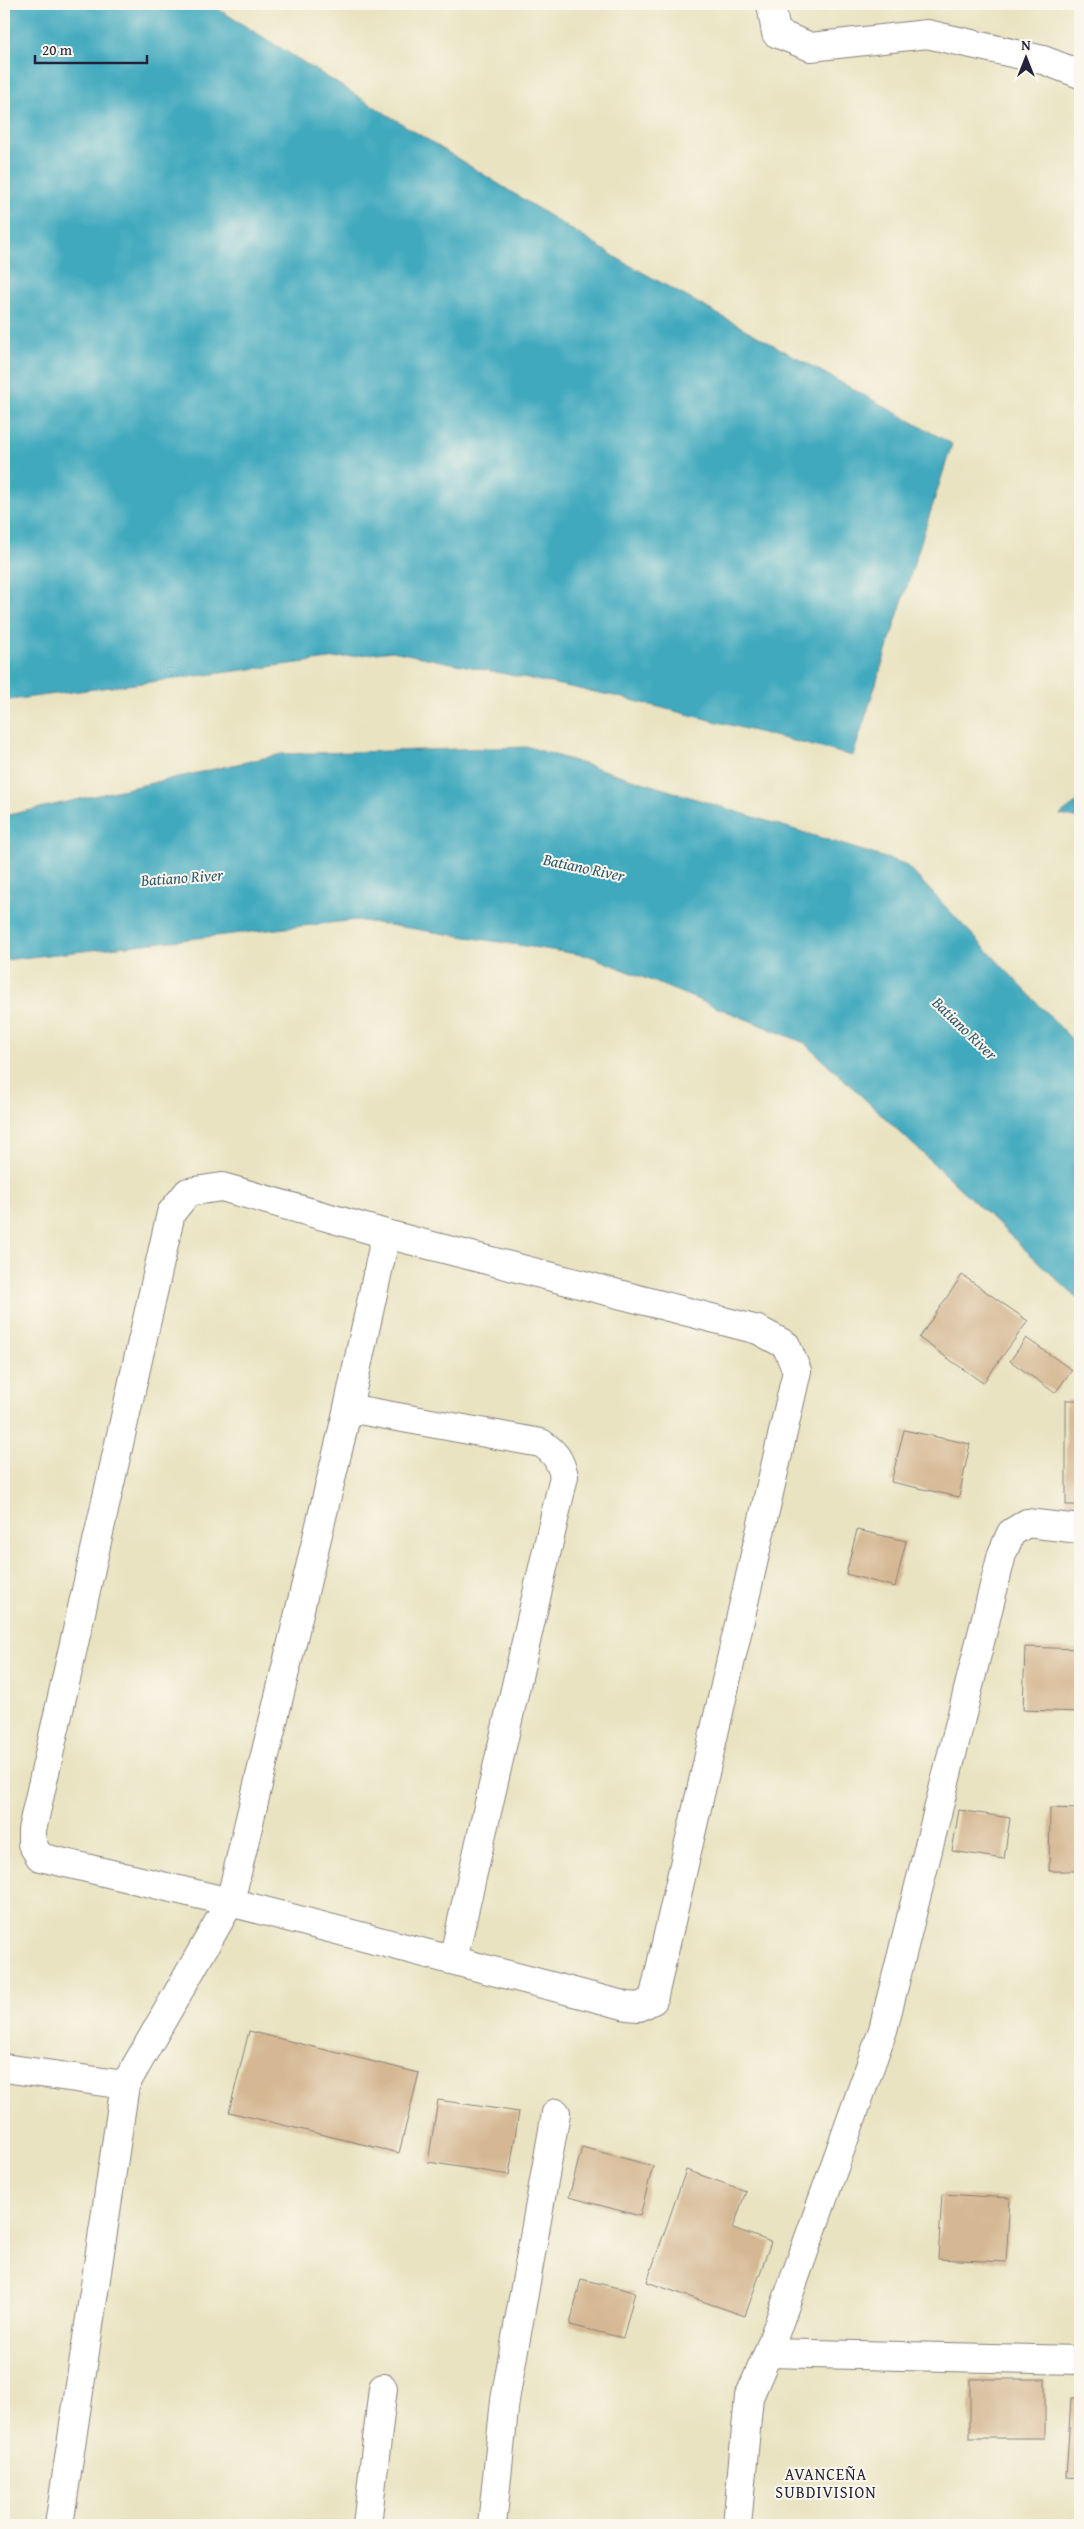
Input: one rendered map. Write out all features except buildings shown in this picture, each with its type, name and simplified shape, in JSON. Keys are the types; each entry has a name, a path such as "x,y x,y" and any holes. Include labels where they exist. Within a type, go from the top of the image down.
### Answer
{"street":[{"path":"771,4 776,33 811,47 928,34 1043,60 1080,74"},
{"path":"222,1187 386,1234 758,1330 786,1345 797,1371 653,2000 639,2006 627,2006 230,1902 40,1857 32,1844 32,1830 171,1213 188,1192 222,1187"},
{"path":"59,2525 125,2085 230,1902 348,1408 386,1234"},
{"path":"348,1408 541,1442 552,1450 561,1462 564,1476 453,1960"},
{"path":"737,2525 749,2397 768,2353 883,2030 1002,1554 1011,1533 1027,1523 1080,1529"},
{"path":"4,2068 125,2085"},
{"path":"492,2525 505,2400 556,2113"},
{"path":"768,2353 1080,2360"},
{"path":"367,2525 383,2388"}],"water":[{"path":"4,4 210,4 622,261 952,444 853,756 619,697 392,651 9,700 4,675"},
{"name":"Batiano River","path":"529,747 905,864 1080,1048 1080,1301 805,1043 590,956 356,920 4,960 4,816 282,754"},
{"path":"1080,800 1080,819 1060,815"}],"district":[{"name":"AVANCEÑA SUBDIVISION","path":"826,2483"}]}
